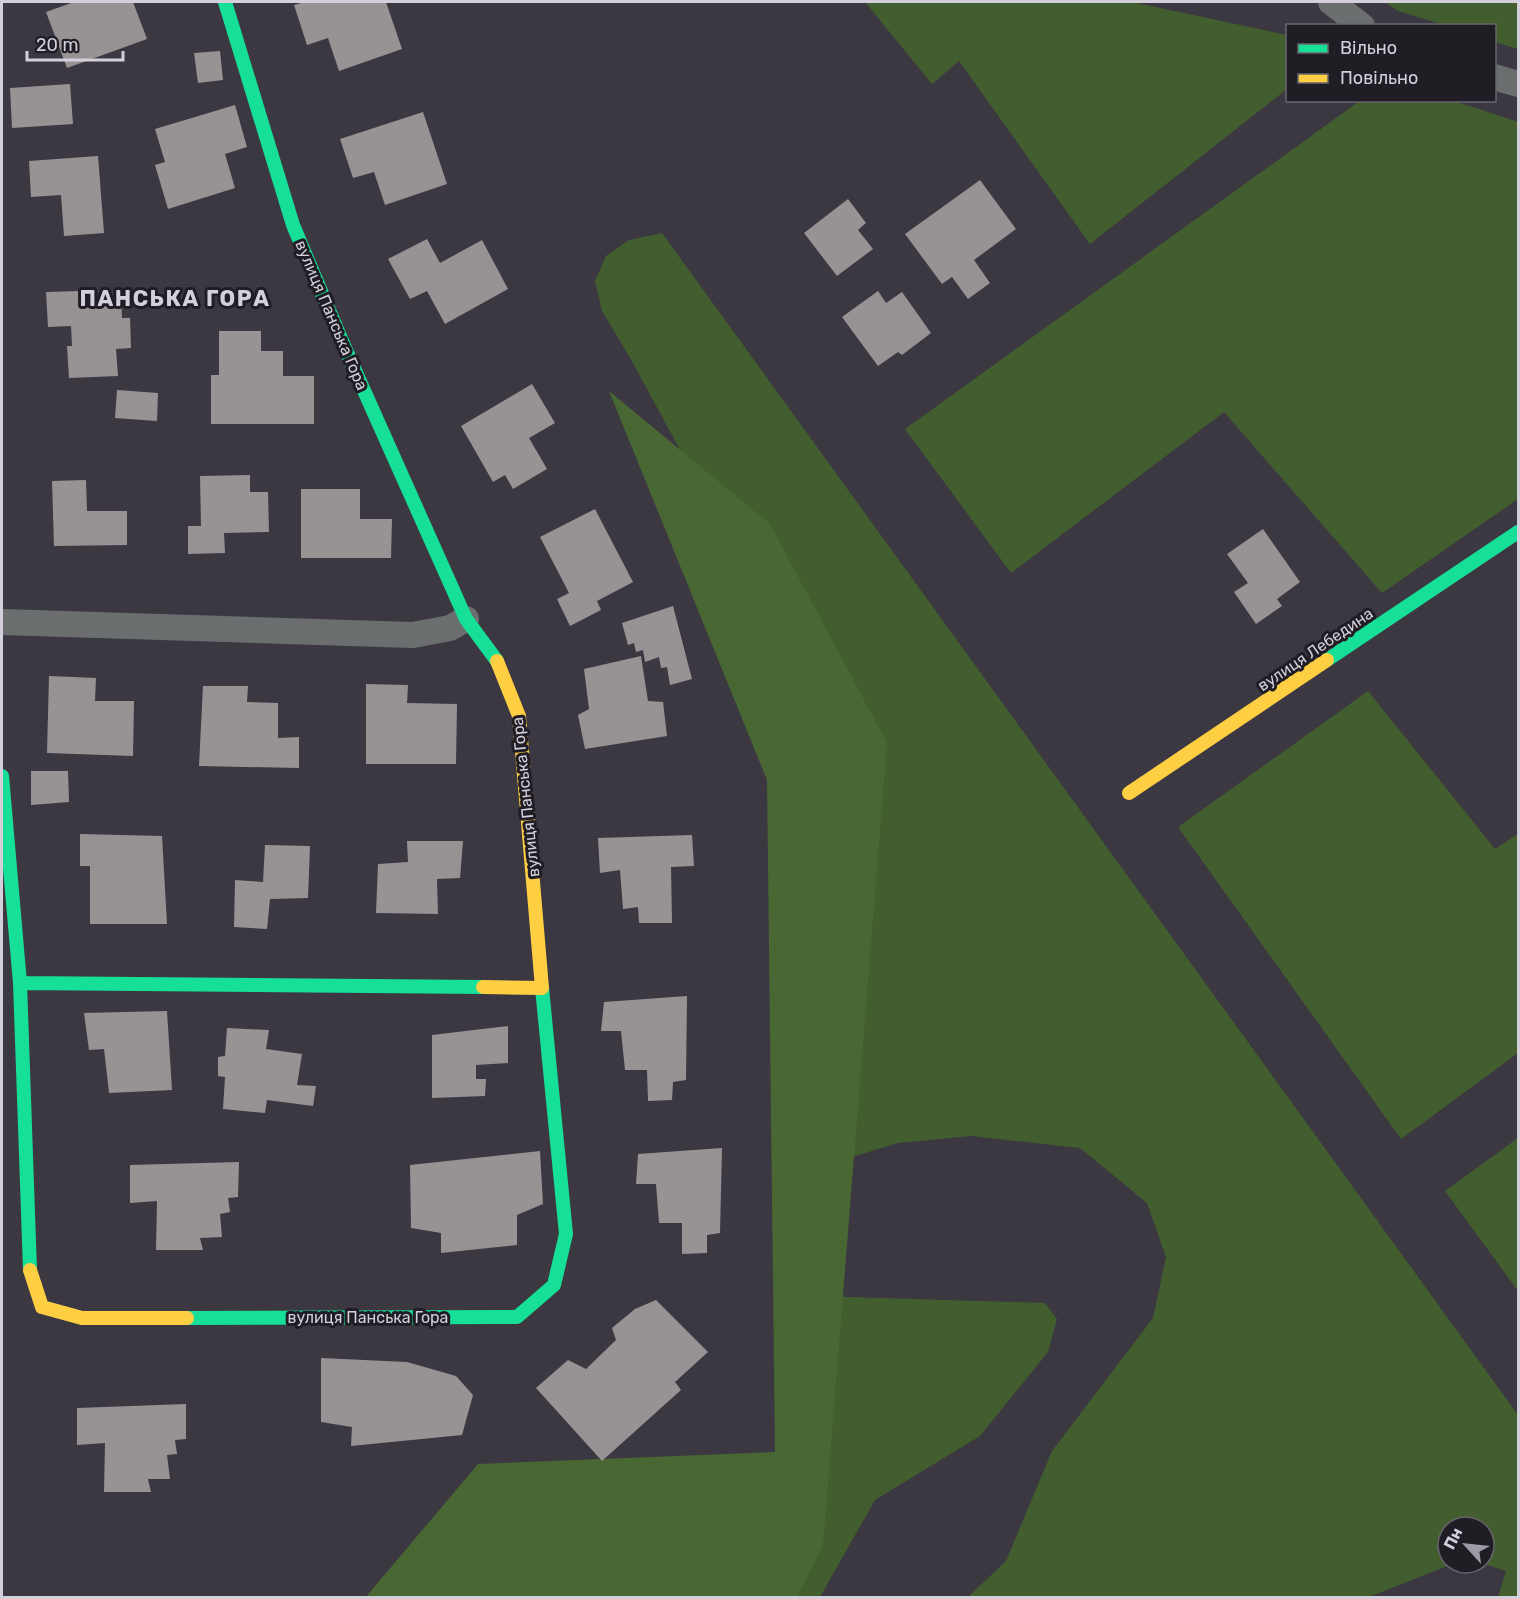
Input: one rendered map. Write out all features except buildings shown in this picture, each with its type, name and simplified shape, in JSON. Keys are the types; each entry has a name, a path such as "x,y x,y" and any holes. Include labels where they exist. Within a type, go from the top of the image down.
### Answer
{"street":[{"name":"вулиця Панська Гора","path":"20,983 30,1272 42,1307 82,1318 517,1317 554,1285 566,1234 519,716 499,664 466,619 345,348 293,225 225,2"},
{"path":"1331,2 1359,24"},
{"path":"1496,78 1518,84"},
{"name":"вулиця Лебедина","path":"1129,793 1518,532"},
{"path":"2,622 412,635 450,628 466,619"},
{"path":"2,776 20,983 542,988"}],"green space":[{"path":"865,2 1132,2 1286,35 1286,90 1090,244 959,61 932,84"},
{"path":"1385,2 1518,2 1518,49 1496,42 1496,24 1441,24 1398,11"},
{"path":"1358,102 1457,102 1518,122 1518,499 1382,593 1224,412 1011,573 905,429"},
{"path":"662,233 1518,1415 1518,1597 1498,1597 1506,1571 1496,1568 1496,1515 1436,1515 1436,1571 1369,1597 968,1597 1006,1561 1052,1451 1153,1318 1166,1257 1147,1203 1080,1148 971,1136 898,1143 842,1160 816,1296 1045,1303 1057,1319 1048,1352 980,1436 875,1500 820,1597 691,1597 785,1477 804,780 718,520 633,363 602,311 595,281 606,256 629,240"},
{"path":"609,391 770,524 887,743 823,1545 797,1597 365,1598 478,1464 775,1452 767,780"},
{"path":"1368,691 1495,849 1518,834 1518,1053 1401,1139 1178,827"},
{"path":"1518,1138 1518,1291 1445,1191"}],"traffic: fast":[{"path":"225,2 293,225 345,348 466,619 497,661"},
{"path":"1327,660 1518,532"},
{"path":"2,776 20,983 30,1270"},
{"path":"20,983 483,987"},
{"path":"187,1318 517,1317 554,1285 566,1234 542,988"}],"traffic: slow":[{"path":"1129,793 1327,660"},
{"path":"483,987 542,988 519,716 497,661"},
{"path":"30,1270 42,1307 82,1318 187,1318"}],"district":[{"name":"ПАНСЬКА ГОРА","path":"175,298"}]}
